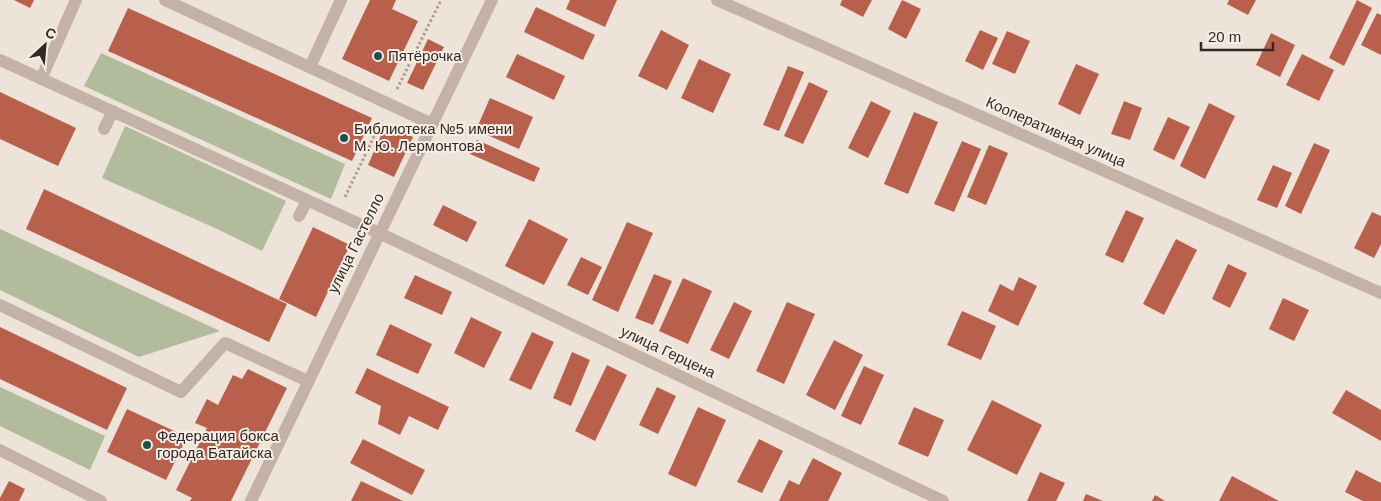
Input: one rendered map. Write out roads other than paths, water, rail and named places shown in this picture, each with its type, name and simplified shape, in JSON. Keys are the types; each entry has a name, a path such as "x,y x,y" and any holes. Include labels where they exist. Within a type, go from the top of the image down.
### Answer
{"street":[{"path":"40,79 76,0"},
{"path":"165,0 432,124"},
{"path":"310,67 341,0"},
{"name":"улица Гастелло","path":"251,501 492,0"},
{"name":"Кооперативная улица","path":"717,0 1381,293"},
{"name":"улица Герцена","path":"0,60 379,233 943,501"},
{"path":"104,129 113,111"},
{"path":"299,216 307,201"},
{"path":"0,305 181,392 225,343 308,382"},
{"path":"0,450 101,501"}],"place":[{"name":"Пятёрочка","path":"378,56"},
{"name":"Библиотека №5 имени М. Ю. Лермонтова","path":"344,138"},
{"name":"Федерация бокса города Батайска","path":"147,445"}]}
